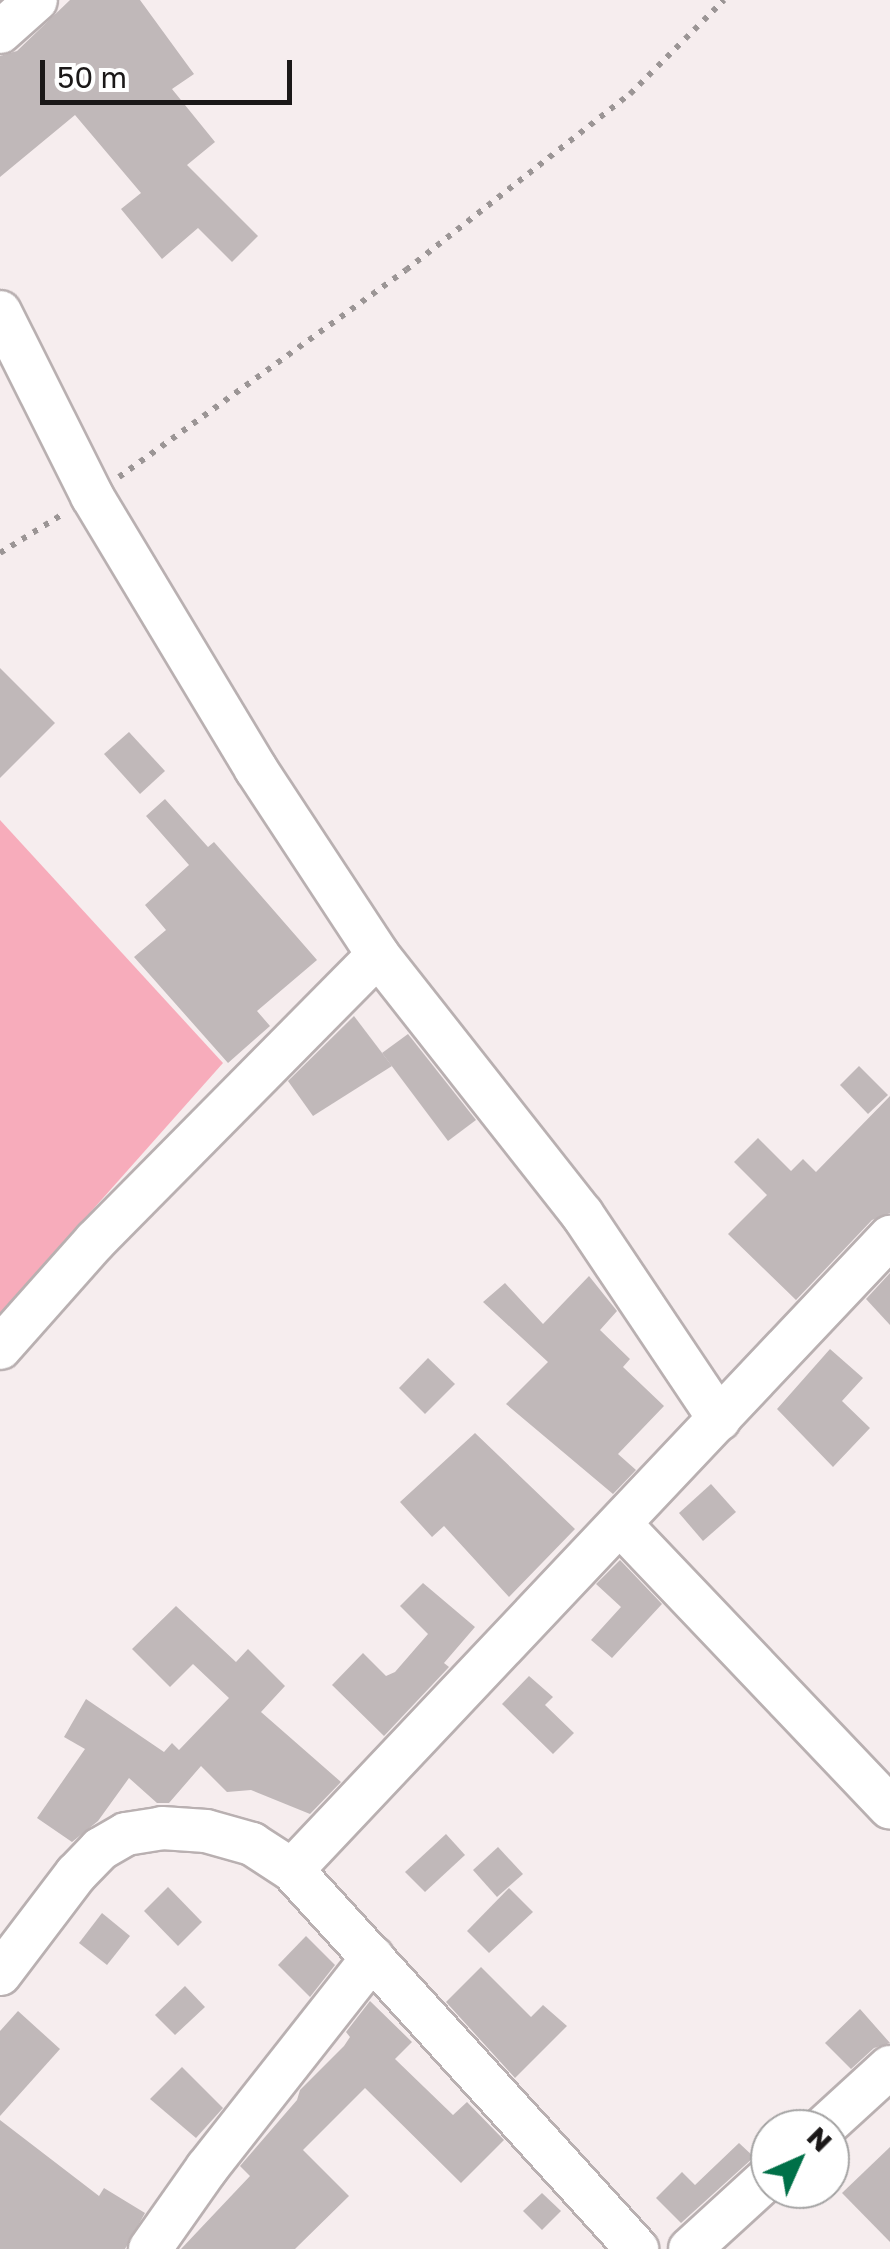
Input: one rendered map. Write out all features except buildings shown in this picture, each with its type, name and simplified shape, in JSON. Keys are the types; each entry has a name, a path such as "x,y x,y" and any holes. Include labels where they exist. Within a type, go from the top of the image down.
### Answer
{"street":[{"path":"0,32 36,0"},
{"path":"0,312 92,496 256,769 378,955 582,1214 719,1419"},
{"path":"0,1348 96,1241 378,955"},
{"path":"292,1870 890,1236"},
{"path":"621,1525 890,1808"},
{"path":"0,1974 76,1874 100,1849 126,1834 162,1828 206,1831 252,1844 292,1870 638,2249"},
{"path":"150,2249 207,2168 373,1957"},
{"path":"844,2109 890,2067"},
{"path":"690,2249 750,2194"}],"path":[{"path":"0,553 186,432 390,281 600,118 724,0"}],"shaded area":[{"path":"0,820 223,1063 0,1314"}]}
